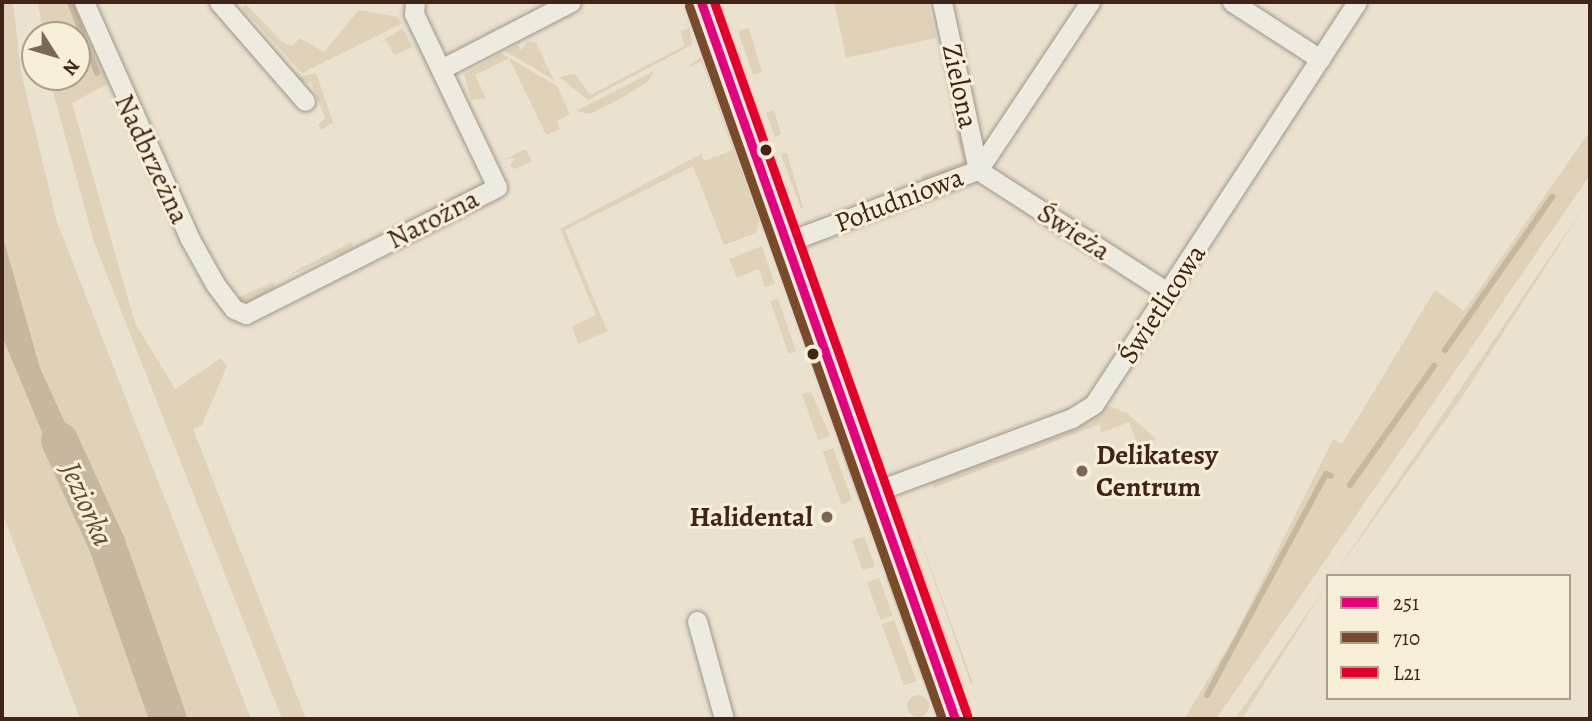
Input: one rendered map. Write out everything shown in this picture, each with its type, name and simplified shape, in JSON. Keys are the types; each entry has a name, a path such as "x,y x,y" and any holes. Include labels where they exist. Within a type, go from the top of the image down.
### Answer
{"street":[{"name":"Nadbrzeżna","path":"84,2 178,214 234,309"},
{"path":"219,2 306,100"},
{"path":"415,2 414,13 441,69 571,2"},
{"path":"701,2 951,718"},
{"name":"Zielona","path":"942,2 978,170"},
{"name":"Południowa","path":"787,242 978,170 1090,2"},
{"path":"1232,2 1320,59"},
{"name":"Świetlicowa","path":"874,492 1084,412 1107,390 1357,2"},
{"name":"Narożna","path":"234,309 246,314 496,187 441,69"},
{"name":"Świeża","path":"978,170 1169,293"},
{"path":"697,621 724,719"}],"shaded area":[{"path":"2,2 13,2 21,91 26,91 57,222 251,719 80,719 2,512"},
{"path":"38,2 76,2 83,21 41,21"},
{"path":"834,2 928,2 936,38 846,58"},
{"path":"246,4 282,42 292,46 300,38 324,52 359,10 398,17 401,24 302,73 242,8"},
{"path":"237,9 299,77 316,73 336,131 332,123 321,130 318,125 325,118 311,82 298,83"},
{"path":"403,28 412,47 394,55 386,40 376,45"},
{"path":"690,28 692,45 588,100 559,77 575,74 590,95 684,46 681,31"},
{"path":"749,28 762,72 753,75 738,31"},
{"path":"732,33 749,82 744,83 725,38"},
{"path":"91,40 108,84 72,103 135,323 175,389 221,358 227,366 202,425 193,429 306,719 282,719 94,242 53,91 91,91"},
{"path":"528,41 536,43 554,80 505,51 518,45 521,50"},
{"path":"501,53 557,86 570,114 557,121 560,129 546,135 509,58 475,75 486,98 471,100 464,74"},
{"path":"701,57 759,219 756,233 724,245 693,166 565,230 607,330 612,329 578,344 572,326 596,315 560,229 701,154 704,161 733,150 702,62 687,67"},
{"path":"654,71 648,82 618,100 590,114 576,111"},
{"path":"753,92 769,139 766,140 746,96"},
{"path":"774,110 781,134 775,137 766,113"},
{"path":"957,111 966,164 923,182 921,176 963,161 952,113"},
{"path":"1590,131 1590,175 1216,719 1184,719 1234,637 1333,439 1342,444 1435,290 1464,311"},
{"path":"526,149 532,161 515,169 510,166 514,158 503,160"},
{"path":"787,153 803,207 801,209 781,154"},
{"path":"1590,198 1460,400 1334,574"},
{"path":"2,234 40,368 88,473 69,497 2,336"},
{"path":"351,242 354,248 292,274 292,273"},
{"path":"762,246 775,284 765,287 759,269 737,278 729,259"},
{"path":"274,282 275,288 245,304 235,299"},
{"path":"778,299 796,351 788,354 770,302"},
{"path":"811,392 830,436 818,440 802,394"},
{"path":"1108,406 1127,413 1156,439 1139,448 1129,422 1101,433 1100,424 934,488 931,482 1072,430"},
{"path":"839,446 847,446 862,498 858,499"},
{"path":"833,448 852,501 842,504 823,452"},
{"path":"895,507 901,508 964,685 955,688"},
{"path":"914,523 973,683 971,684"},
{"path":"864,536 875,566 863,571 852,540"},
{"path":"885,576 893,576 926,677 922,679"},
{"path":"879,578 893,616 880,620 867,582"},
{"path":"1326,586 1242,719 1235,719"},
{"path":"894,620 916,681 904,686 882,624"},
{"path":"918,695 926,698 929,706 926,714 918,717 910,714 907,706 910,698"}],"waterway":[{"path":"70,2 97,73"},
{"path":"1445,350 1552,197"},
{"path":"1350,485 1434,366"},
{"name":"Jeziorka","path":"59,440 107,545 168,719"},
{"path":"1207,695 1326,474 1331,476"}],"transit line":[{"name":"251","path":"701,2 955,719"},
{"name":"L21","path":"714,2 967,715"},
{"name":"710","path":"689,6 942,719"}],"place":[{"name":"Delikatesy Centrum","path":"1082,471"},
{"name":"Halidental","path":"827,517"}]}
